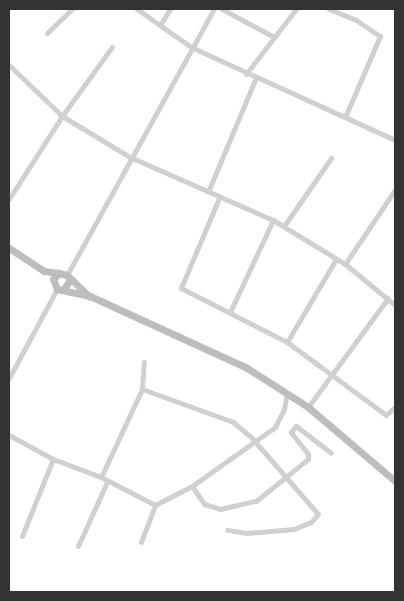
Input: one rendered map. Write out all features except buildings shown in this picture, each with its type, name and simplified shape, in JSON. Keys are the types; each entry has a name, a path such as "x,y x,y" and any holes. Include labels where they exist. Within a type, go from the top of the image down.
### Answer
{"street":[{"path":"47,33 72,9"},
{"path":"137,9 191,47 246,74 256,76 346,115 395,140"},
{"path":"160,25 170,9"},
{"path":"9,378 191,47 214,9"},
{"path":"222,9 274,37"},
{"path":"246,74 295,9"},
{"path":"329,9 356,20 380,36 346,115"},
{"path":"9,199 62,116 112,47"},
{"path":"9,65 62,116 130,157 284,226 345,264 395,305"},
{"path":"208,192 256,76"},
{"path":"284,226 331,158"},
{"path":"345,264 395,190"},
{"path":"219,198 180,288 287,342 386,415 395,407"},
{"path":"230,312 273,220"},
{"path":"10,252 44,270 65,275 90,296"},
{"path":"287,342 336,259"},
{"path":"44,270 58,288 90,296 246,368 308,407 395,481"},
{"path":"58,288 68,286 65,275"},
{"path":"308,407 388,298"},
{"path":"101,477 142,389 144,362"},
{"path":"142,389 232,422 255,443 284,479 316,509 315,519 290,530 247,533 227,530"},
{"path":"141,542 155,505 192,486 255,443 280,421 287,393"},
{"path":"192,486 204,504 220,509 247,505 284,479 310,457 291,432 293,427 296,426 331,453"},
{"path":"9,435 53,459 101,477 107,482 155,505"},
{"path":"22,536 53,459"},
{"path":"78,546 107,482"}]}
